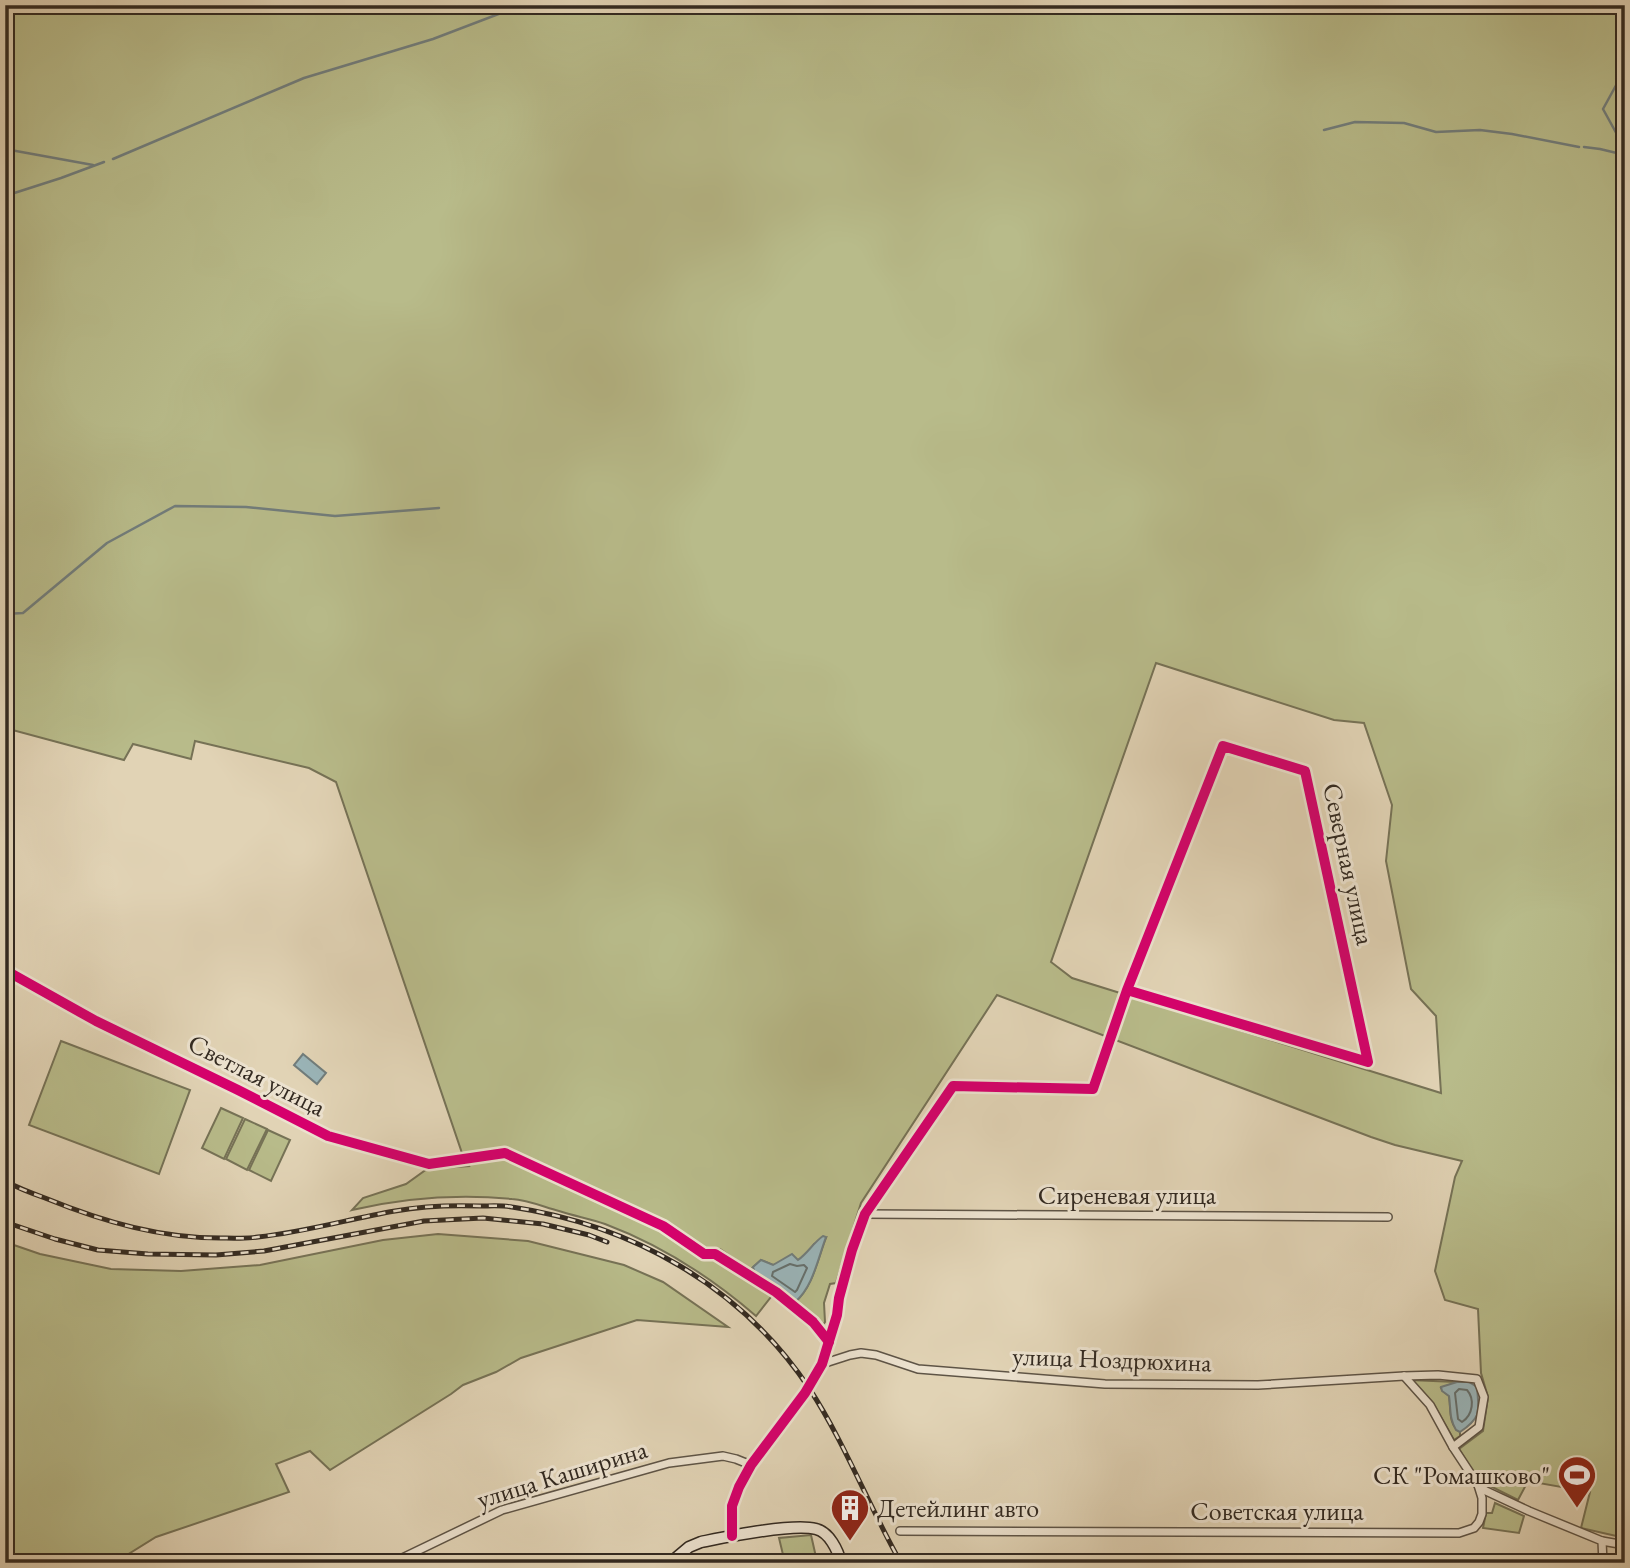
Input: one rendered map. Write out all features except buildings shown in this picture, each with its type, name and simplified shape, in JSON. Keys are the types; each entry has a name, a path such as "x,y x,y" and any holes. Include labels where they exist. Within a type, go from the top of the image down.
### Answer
{"street":[{"name":"Северная улица","path":"1223,746 1305,771 1368,1062 1127,990 1223,746"},
{"name":"Светлая улица","path":"5,970 96,1021 328,1136 429,1164 505,1153 663,1226 704,1254 715,1254 797,1309 813,1322 830,1342"},
{"path":"732,1536 734,1496 751,1465 805,1393 821,1364 830,1342 852,1250 865,1214 953,1086 1093,1089 1127,990"},
{"name":"Сиреневая улица","path":"865,1214 1388,1217"},
{"name":"улица Ноздрюхина","path":"821,1364 861,1353 876,1355 918,1369 1105,1384 1258,1385 1404,1376 1477,1379 1483,1397 1479,1426 1453,1447"},
{"name":"Советская улица","path":"900,1531 1459,1533 1474,1528 1482,1514 1482,1498 1478,1485 1430,1405 1404,1376"},
{"name":"улица Каширина","path":"392,1563 502,1510 669,1463 723,1456 751,1465"},
{"path":"1478,1485 1529,1511 1602,1541 1625,1545"},
{"path":"670,1563 689,1547 701,1542 801,1528 817,1529 825,1533 841,1563"},
{"path":"1602,1541 1603,1563"}],"green space":[{"path":"5,5 1625,5 1625,1538 1581,1528 1590,1492 1528,1481 1518,1500 1478,1480 1459,1449 1483,1431 1488,1397 1481,1373 1478,1309 1445,1300 1435,1271 1455,1177 1462,1161 1371,1137 997,995 861,1203 836,1283 830,1284 824,1303 825,1322 819,1331 795,1302 811,1280 826,1238 814,1244 807,1254 798,1260 773,1265 761,1260 750,1270 720,1249 705,1249 677,1230 667,1232 702,1258 715,1259 774,1293 756,1316 704,1276 666,1252 605,1224 530,1202 452,1197 412,1200 352,1210 363,1198 406,1184 427,1169 469,1166 462,1153 336,782 309,768 195,741 191,759 133,744 124,760 5,728","holes":["1156,663 1334,720 1364,723 1392,805 1386,861 1411,989 1436,1016 1441,1093 1072,978 1051,962"]},
{"path":"61,1041 190,1090 159,1174 29,1125"},
{"path":"221,1108 243,1118 224,1159 202,1148"},
{"path":"245,1119 267,1129 247,1170 226,1159"},
{"path":"268,1130 290,1140 271,1181 249,1170"},
{"path":"438,1234 528,1241 624,1265 663,1282 728,1327 637,1320 521,1358 496,1372 463,1385 330,1470 310,1451 276,1464 289,1492 156,1537 114,1563 5,1563 5,1242 40,1254 111,1269 181,1271 260,1265 383,1240"},
{"path":"1409,1380 1457,1382 1441,1388 1449,1396 1452,1421 1460,1436 1454,1440 1433,1403"},
{"path":"1495,1503 1524,1516 1519,1533 1483,1528 1486,1513 1492,1513"},
{"path":"811,1535 816,1557 785,1563 779,1538"}],"water":[{"path":"303,1054 326,1073 317,1084 294,1065"},
{"path":"823,1236 826,1237 811,1280 795,1302 755,1273 753,1267 761,1260 773,1265 792,1254 798,1260"},
{"path":"1457,1382 1469,1382 1477,1387 1478,1402 1476,1418 1460,1432 1452,1421 1449,1396 1441,1387"}],"waterway":[{"path":"113,159 304,78 433,39 522,5"},
{"path":"1625,69 1603,109 1625,149"},
{"path":"1324,130 1355,122 1404,123 1436,132 1480,130 1579,147"},
{"path":"1584,147 1625,155"},
{"path":"5,149 93,165"},
{"path":"5,196 104,162"},
{"path":"5,614 23,613 107,543 175,506 246,507 335,516 439,508"}],"railway":[{"path":"5,1181 67,1207 111,1221 179,1236 250,1238 406,1209 500,1206 556,1216 641,1245 680,1266 717,1291 751,1319 782,1352 821,1408 896,1554"},
{"path":"5,1222 98,1250 148,1254 216,1255 264,1251 424,1221 483,1218 543,1224 607,1242"}],"cycle path":[{"path":"732,1536 732,1506 739,1487 751,1465 805,1393 822,1364 852,1250 865,1214 953,1086 1093,1089 1127,990 1223,746 1305,771 1368,1062 1127,990"},
{"path":"5,970 96,1021 328,1136 429,1164 505,1153 663,1226 704,1254 715,1254 776,1292 813,1322 829,1342"}],"place":[{"name":"СК \"Ромашково\"","path":"1577,1509"},
{"name":"Детейлинг авто","path":"850,1542"}]}
